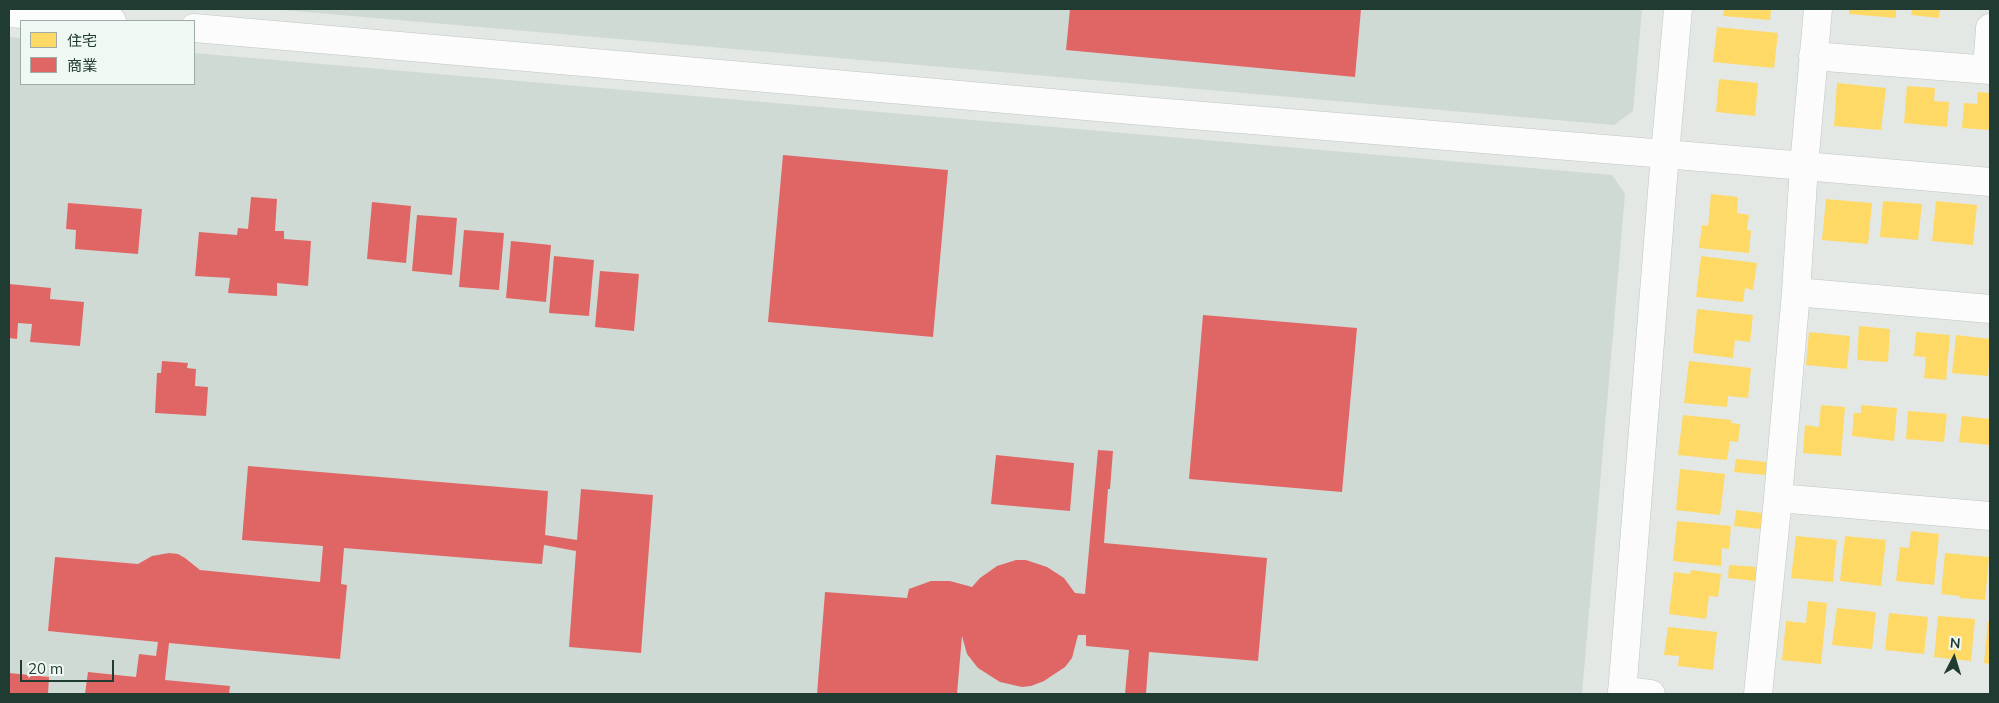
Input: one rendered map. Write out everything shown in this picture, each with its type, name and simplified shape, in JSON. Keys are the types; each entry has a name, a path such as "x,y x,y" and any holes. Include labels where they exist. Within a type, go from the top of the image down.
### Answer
{"street":[{"path":"1651,694 1622,692 1678,9"},
{"path":"1758,694 1778,498 1818,9"},
{"path":"9,12 101,20"},
{"path":"195,28 1201,116 1990,182"},
{"path":"1813,56 1989,70 1990,28"},
{"path":"1796,292 1990,309"},
{"path":"1778,498 1990,516"}],"shaded area":[{"path":"271,9 1642,9 1633,111 1614,125"},
{"path":"9,37 20,38 20,85 195,85 195,53 1612,175 1625,194 1582,694 9,694"}],"building: 住宅":[{"path":"1724,9 1771,9 1770,20 1723,16"},
{"path":"1849,9 1896,9 1896,18 1849,14"},
{"path":"1912,9 1940,9 1939,18 1911,15"},
{"path":"1717,27 1778,33 1774,68 1713,62"},
{"path":"1719,79 1758,83 1755,116 1716,112"},
{"path":"1837,83 1886,88 1881,130 1834,126"},
{"path":"1907,86 1935,88 1934,101 1949,102 1947,127 1904,123"},
{"path":"1978,92 1990,93 1990,130 1962,128 1964,103 1977,104"},
{"path":"1711,194 1738,197 1737,213 1749,215 1747,230 1751,231 1749,253 1699,248 1702,225 1708,226"},
{"path":"1826,199 1872,203 1868,244 1822,240"},
{"path":"1883,201 1922,204 1918,240 1880,237"},
{"path":"1936,201 1977,205 1973,245 1932,241"},
{"path":"1701,256 1757,263 1753,290 1745,288 1743,302 1696,297"},
{"path":"1697,309 1753,315 1750,342 1735,340 1733,358 1693,353"},
{"path":"1859,326 1890,329 1888,362 1857,360"},
{"path":"1809,332 1850,336 1847,369 1806,365"},
{"path":"1916,332 1950,335 1946,380 1924,378 1926,357 1914,356"},
{"path":"1956,335 1990,339 1988,376 1952,373"},
{"path":"1689,361 1751,368 1748,398 1728,396 1727,407 1684,403"},
{"path":"1821,405 1845,407 1841,456 1803,453 1805,425 1819,427"},
{"path":"1861,405 1897,408 1894,441 1852,436 1854,413 1861,413"},
{"path":"1908,411 1947,414 1944,442 1906,439"},
{"path":"1683,415 1732,420 1731,423 1740,424 1738,442 1730,441 1727,460 1678,455"},
{"path":"1962,416 1990,419 1990,445 1959,442"},
{"path":"1736,459 1767,462 1766,475 1734,472"},
{"path":"1680,469 1725,474 1720,515 1676,510"},
{"path":"1736,510 1762,513 1761,529 1734,526"},
{"path":"1677,521 1731,526 1729,549 1722,548 1721,566 1673,561"},
{"path":"1911,531 1939,534 1934,585 1896,581 1900,547 1909,548"},
{"path":"1796,536 1837,540 1833,582 1791,578"},
{"path":"1845,536 1886,540 1881,586 1840,581"},
{"path":"1945,553 1989,557 1985,600 1941,594"},
{"path":"1729,565 1757,567 1756,581 1728,578"},
{"path":"1691,570 1721,574 1718,597 1709,596 1706,619 1669,614 1674,572 1690,574"},
{"path":"1808,601 1827,603 1821,664 1782,660 1786,621 1806,623"},
{"path":"1837,608 1876,612 1872,649 1832,645"},
{"path":"1889,613 1928,617 1924,654 1885,650"},
{"path":"1938,616 1975,619 1971,661 1934,657"},
{"path":"1988,622 1990,622 1990,664 1984,663"},
{"path":"1668,627 1717,632 1713,670 1678,666 1679,656 1664,655"}],"building: 商業":[{"path":"1070,9 1361,9 1355,77 1066,50"},
{"path":"783,155 948,170 933,337 768,322"},
{"path":"251,197 277,199 275,231 284,231 284,239 311,241 308,286 277,283 277,296 228,293 230,278 195,276 199,232 237,235 238,228 248,229"},
{"path":"372,202 411,206 406,263 367,259"},
{"path":"68,203 142,209 138,254 75,249 76,230 66,229"},
{"path":"417,215 457,218 452,275 412,271"},
{"path":"464,230 504,233 499,290 459,287"},
{"path":"511,241 551,245 546,302 506,298"},
{"path":"554,256 594,260 589,316 549,313"},
{"path":"600,271 639,274 634,331 595,327"},
{"path":"9,284 51,288 50,299 84,302 80,346 30,342 32,324 18,323 17,339 9,338"},
{"path":"1203,315 1357,328 1342,492 1189,479"},
{"path":"162,361 188,363 187,368 196,369 195,386 208,387 206,416 155,413 157,373 161,373"},
{"path":"1098,450 1113,451 1104,543 1267,558 1258,661 1149,652 1146,694 1125,694 1129,650 1086,646 1086,635 1078,635 1072,658 1065,667 1044,681 1022,687 1000,682 978,668 967,654 962,636 957,694 817,694 825,592 907,598 909,589 931,581 950,581 972,587 980,578 997,566 1016,560 1026,560 1047,567 1064,578 1075,593 1085,594"},
{"path":"996,455 1074,463 1070,511 991,504"},
{"path":"248,466 548,491 545,535 577,540 581,489 653,495 641,653 569,647 576,551 544,545 542,564 344,548 341,584 347,585 340,659 169,643 165,680 230,686 229,694 85,694 88,672 136,677 139,654 156,656 158,642 48,631 55,557 138,564 152,556 169,553 178,554 200,570 320,582 323,546 242,540"},
{"path":"9,673 49,677 48,694 9,694"}]}
